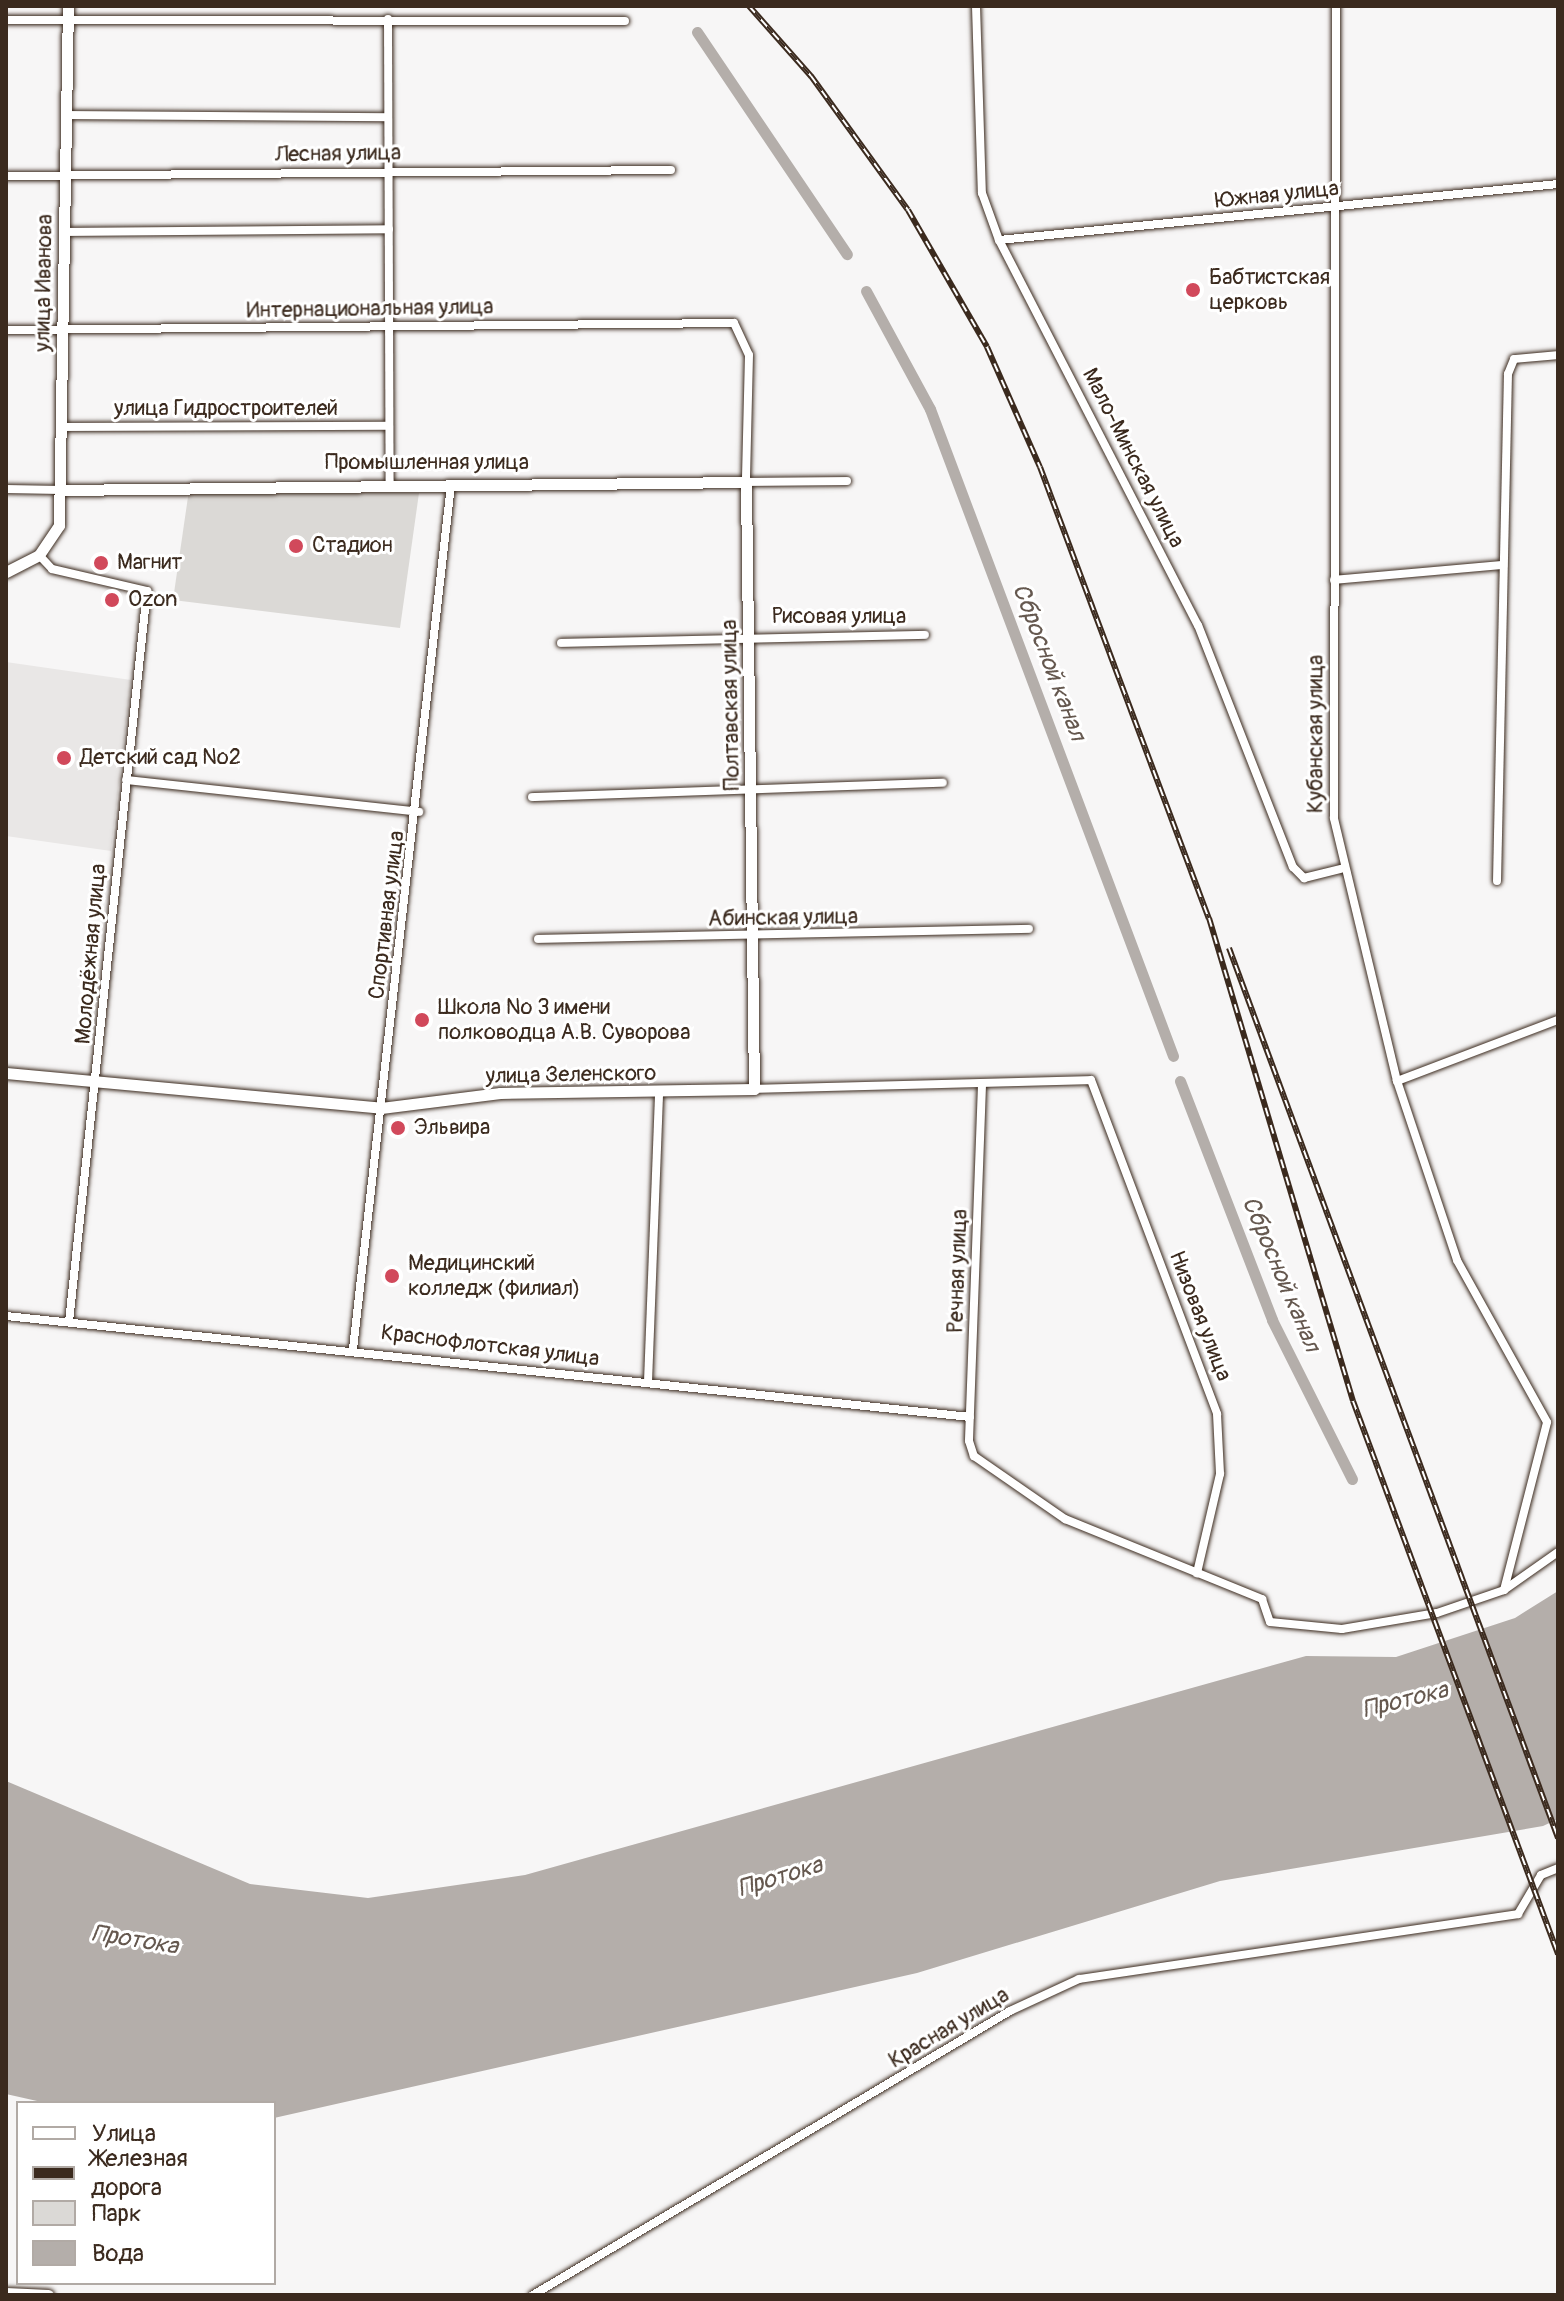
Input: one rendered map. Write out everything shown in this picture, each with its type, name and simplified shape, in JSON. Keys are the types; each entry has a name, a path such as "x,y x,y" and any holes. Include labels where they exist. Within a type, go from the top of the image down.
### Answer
{"street":[{"name":"улица Иванова","path":"39,555 59,525 61,490 68,6"},
{"name":"Мало-Минская улица","path":"976,6 982,193 999,240 1198,625 1293,867 1304,878 1341,869"},
{"name":"Кубанская улица","path":"1336,6 1333,208 1334,818 1341,869 1397,1081 1457,1260 1547,1422 1504,1590"},
{"path":"388,19 390,484"},
{"path":"6,20 625,21"},
{"path":"67,115 388,117"},
{"name":"Лесная улица","path":"6,176 671,170"},
{"name":"Южная улица","path":"999,240 1558,184"},
{"path":"65,232 389,229"},
{"name":"Интернациональная улица","path":"6,330 734,323"},
{"name":"Полтавская улица","path":"734,323 749,355 746,482 754,1089"},
{"path":"1497,881 1509,364 1558,355"},
{"name":"улица Гидростроителей","path":"63,427 389,426"},
{"name":"Промышленная улица","path":"6,489 847,481"},
{"name":"Спортивная улица","path":"353,1349 419,812 451,485"},
{"path":"6,572 39,555"},
{"name":"Молодёжная улица","path":"39,555 52,569 147,591 69,1322"},
{"path":"1334,580 1503,565"},
{"name":"Рисовая улица","path":"561,643 749,635 925,635"},
{"path":"126,780 419,812"},
{"path":"532,797 943,783"},
{"name":"Абинская улица","path":"538,939 754,938 1029,929"},
{"path":"1397,1081 1558,1020"},
{"name":"улица Зеленского","path":"6,1073 381,1108 500,1093 659,1094 1091,1080"},
{"name":"Низовая улица","path":"1091,1080 1217,1414 1220,1474 1197,1573"},
{"name":"Речная улица","path":"982,1085 970,1417 974,1456 1044,1508 1197,1573"},
{"path":"648,1382 659,1094"},
{"name":"Краснофлотская улица","path":"6,1316 353,1349 970,1417"},
{"path":"1197,1573 1262,1599 1270,1622 1342,1629 1437,1613 1504,1590 1558,1552"},
{"name":"Красная улица","path":"533,2295 552,2292 1010,2011 1079,1979 1434,1931 1518,1914 1541,1875 1558,1868"},
{"path":"6,2293 48,2295"}],"shaded area":[{"name":"Детский сад №2","path":"6,662 131,680 111,851 6,836"}],"green space":[{"name":"Стадион","path":"189,490 419,493 400,628 173,600"}],"water":[{"name":"Протока","path":"1558,1591 1558,1819 1543,1826 1220,1881 917,1973 276,2118 276,2101 37,2101 6,2094 6,1781 250,1884 368,1898 525,1875 1306,1656 1396,1657 1515,1618"}],"waterway":[{"name":"Сбросной канал","path":"697,32 847,254"},
{"name":"Сбросной канал","path":"866,291 930,409 1173,1056"},
{"name":"Сбросной канал","path":"1180,1081 1272,1320 1352,1479"}],"railway":[{"path":"749,6 811,76 908,210 987,347 1040,467 1209,918 1353,1401 1558,1954"},
{"path":"1229,948 1558,1838"}],"place":[{"name":"Бабтистская церковь","path":"1193,290"},
{"name":"Стадион","path":"296,546"},
{"name":"Магнит","path":"101,563"},
{"name":"Ozon","path":"112,600"},
{"name":"Детский сад №2","path":"64,758"},
{"name":"Школа № 3 имени полководца А.В. Суворова","path":"422,1020"},
{"name":"Эльвира","path":"398,1128"},
{"name":"Медицинский колледж (филиал)","path":"392,1276"}]}
